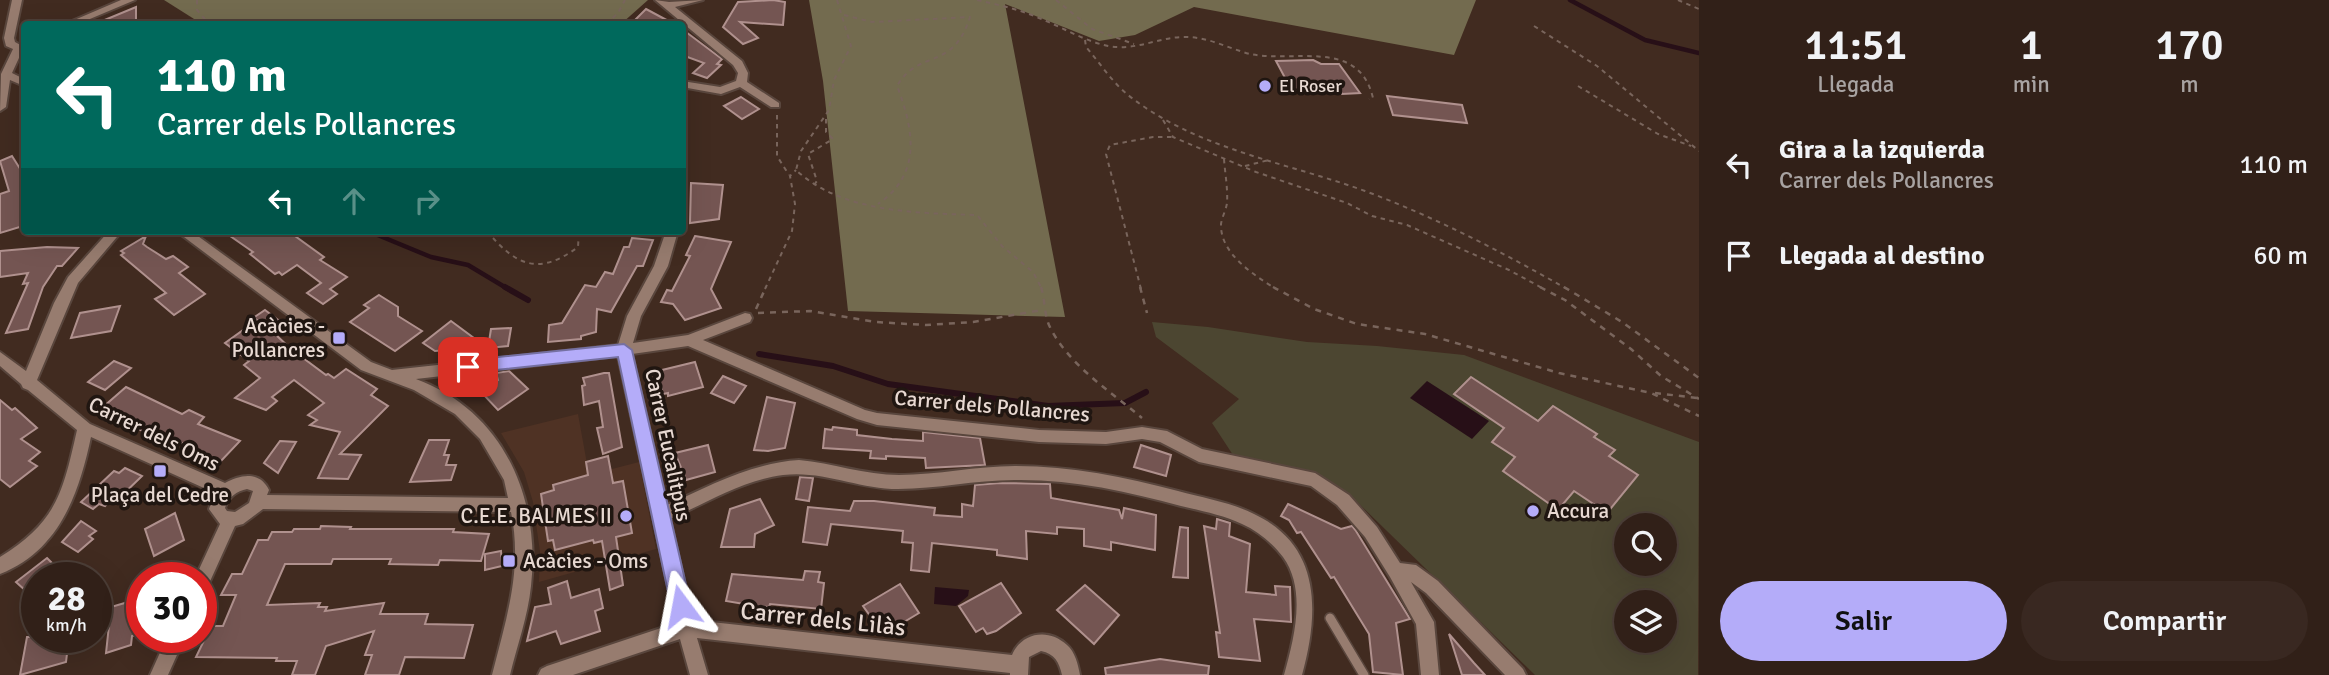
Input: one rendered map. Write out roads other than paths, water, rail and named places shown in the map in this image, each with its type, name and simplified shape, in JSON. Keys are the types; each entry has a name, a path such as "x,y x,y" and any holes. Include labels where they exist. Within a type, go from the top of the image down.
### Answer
{"street":[{"path":"17,0 9,38 10,44 21,46"},
{"path":"78,21 130,0"},
{"path":"665,3 698,0"},
{"path":"665,3 738,63 743,73 741,83"},
{"path":"0,107 6,74 12,58 21,47"},
{"path":"6,74 21,82"},
{"path":"686,86 721,91 741,83"},
{"path":"741,83 775,105"},
{"path":"28,384 61,303 74,280 113,235"},
{"path":"187,235 366,366 419,386 460,410 479,428 504,463 519,505 523,530 523,587 501,675"},
{"name":"Carrer Eucalitpus","path":"671,235 661,265 634,316 624,350 694,670"},
{"path":"390,376 624,350 689,340 745,318"},
{"name":"Carrer dels Pollancres","path":"689,340 862,415 877,419 1039,436 1106,438 1142,433 1162,436 1199,455 1315,480 1343,500 1371,532 1396,571 1425,622 1430,675"},
{"name":"Carrer dels Oms","path":"0,358 28,384 85,428 226,491"},
{"path":"0,566 43,535 65,507 71,493 85,428"},
{"path":"661,515 760,474 805,467 875,481 1040,474 1145,489 1241,516 1273,534 1284,546 1297,566 1306,602 1305,631 1293,675"},
{"path":"260,502 261,490 254,483 240,483 220,497 217,509 219,514 230,519 244,516 260,502 519,505"},
{"path":"210,562 230,519"},
{"path":"1396,571 1410,570 1432,587 1517,675"},
{"name":"Carrer dels Lilàs","path":"547,675 686,628 1018,670"},
{"path":"1018,670 1023,650 1029,645 1045,643 1060,650 1070,665 1071,675"},
{"path":"159,675 169,653"}],"lane":[{"path":"1330,618 1364,675"}],"waterway":[{"path":"1570,0 1645,40 1699,53"},
{"path":"378,235 431,257 468,265 508,289"},
{"path":"505,287 528,300"},
{"path":"759,354 833,366 888,384 1048,406 1125,403 1146,392"}],"place":[{"name":"El Roser","path":"1265,86"},
{"name":"Acàcies - Pollancres","path":"339,338"},
{"name":"Plaça del Cedre","path":"160,471"},
{"name":"Accura","path":"1533,511"},
{"name":"C.E.E. BALMES II","path":"626,516"},
{"name":"Acàcies - Oms","path":"509,561"}]}
